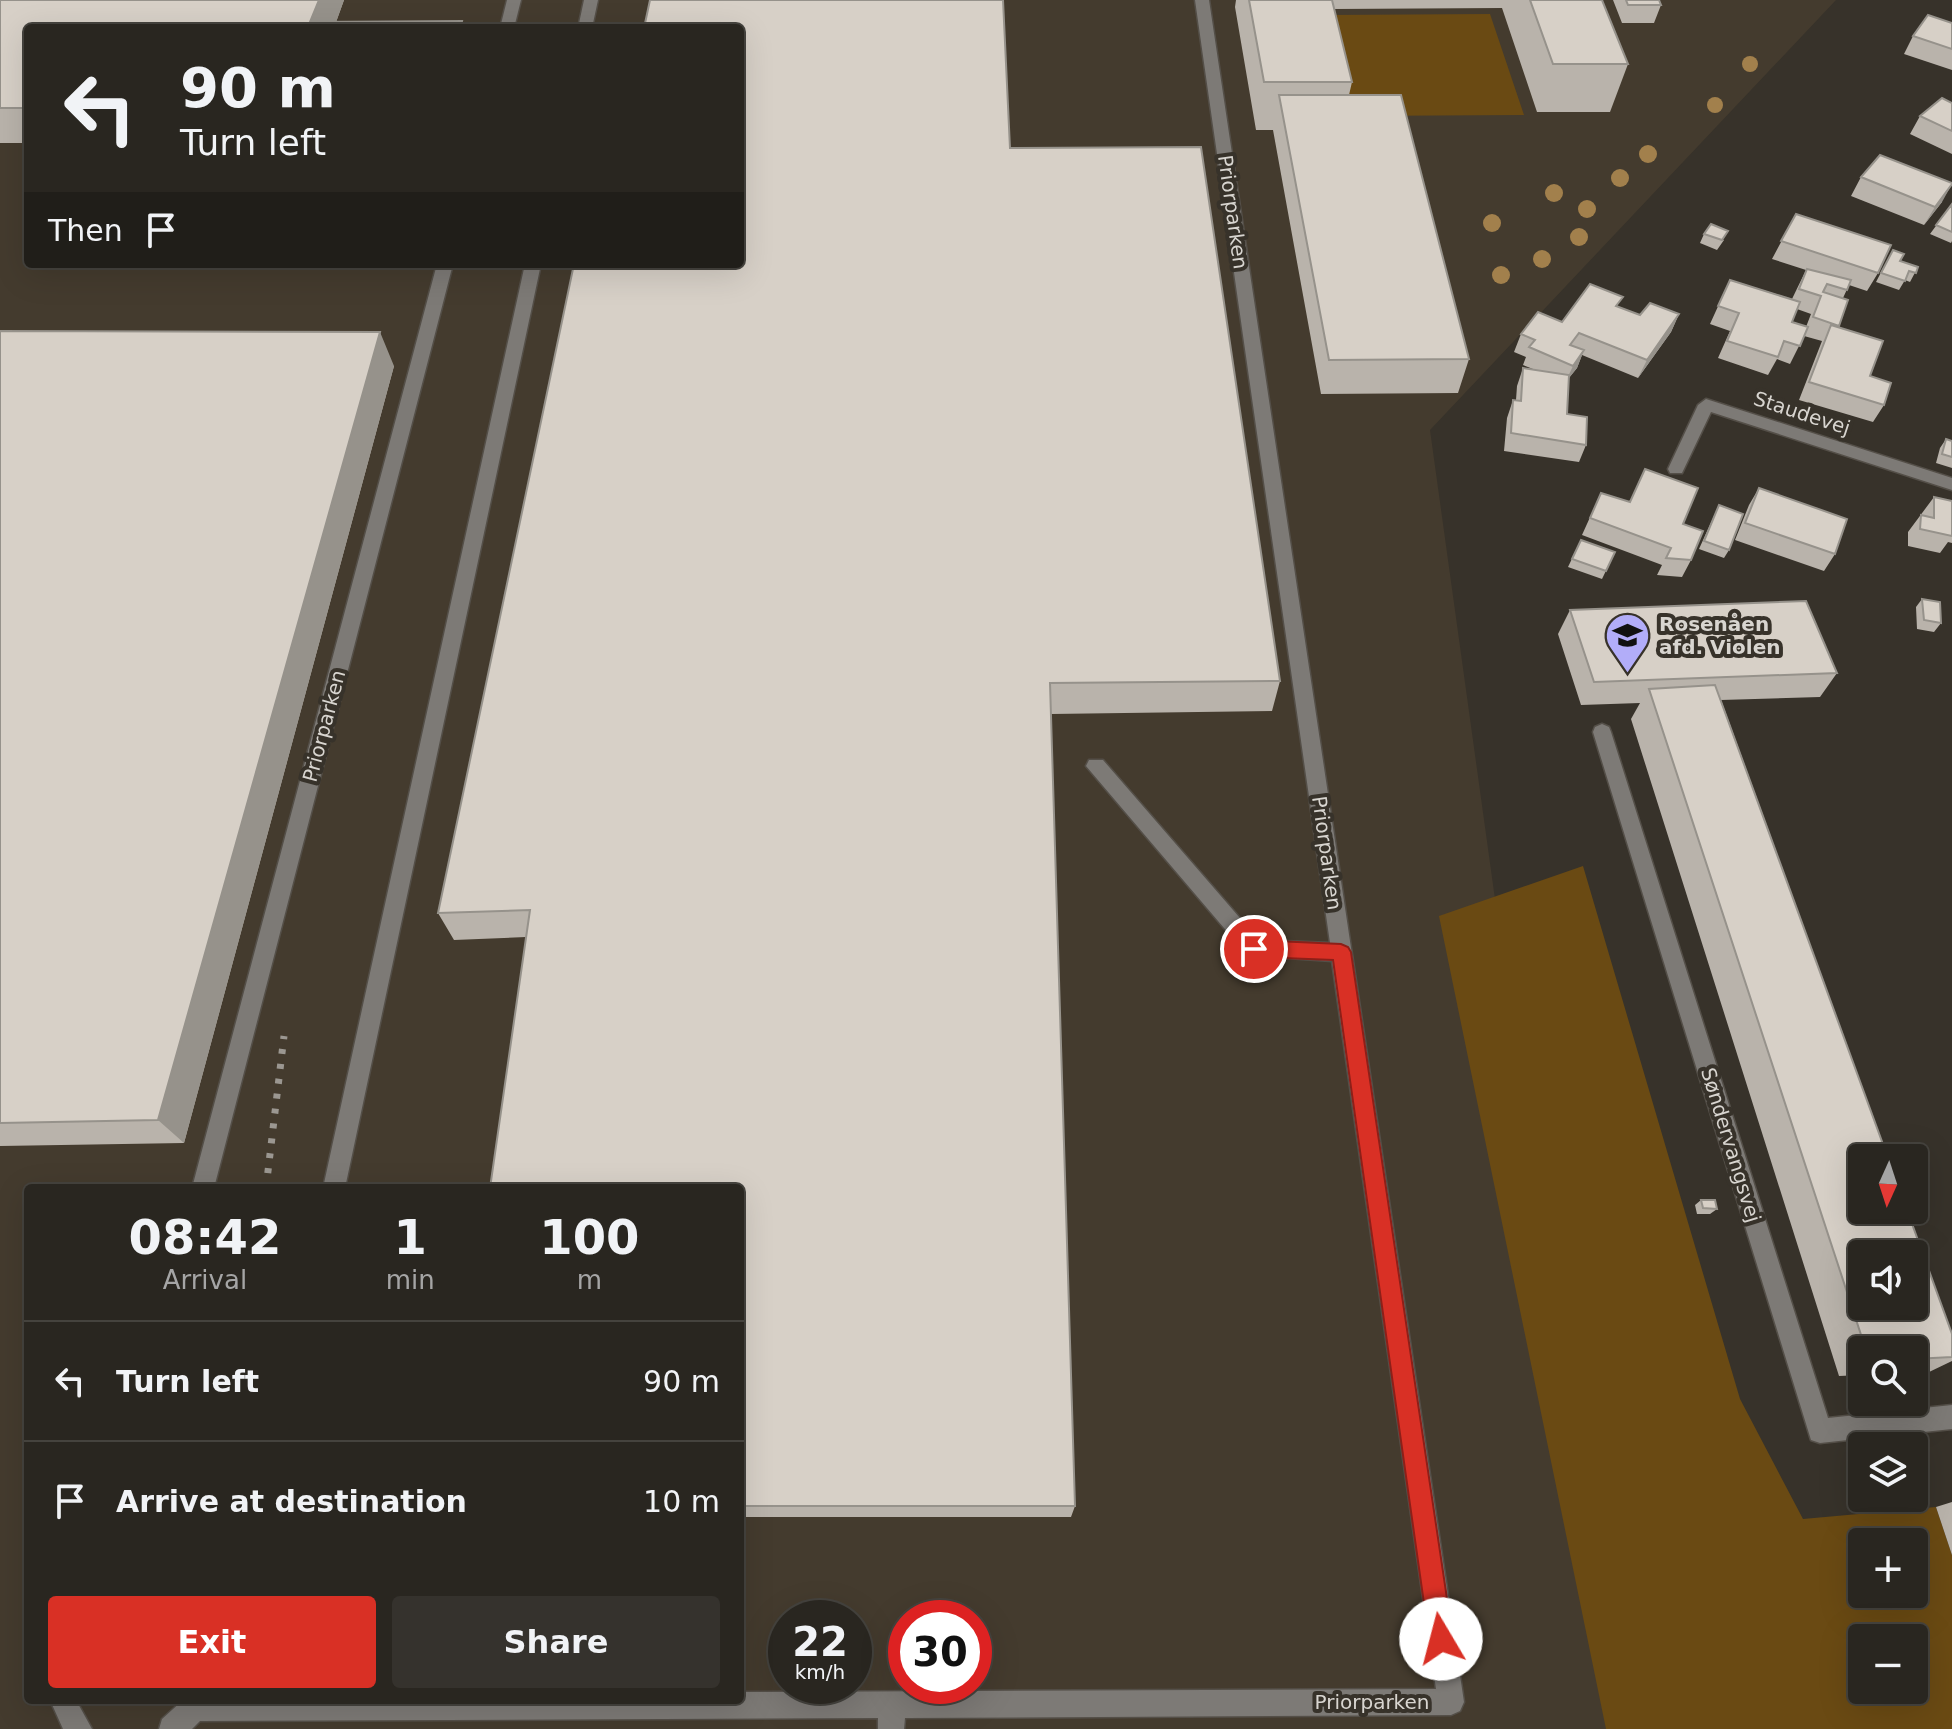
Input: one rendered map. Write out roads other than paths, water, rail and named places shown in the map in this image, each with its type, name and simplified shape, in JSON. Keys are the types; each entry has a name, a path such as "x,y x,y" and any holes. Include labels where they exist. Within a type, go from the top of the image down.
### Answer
{"street":[{"path":"508,24 514,0"},
{"path":"586,24 591,0"},
{"name":"Priorparken","path":"200,1704 892,1716 1451,1702 1202,0"},
{"name":"Priorparken","path":"204,1184 444,268"},
{"path":"335,1184 532,268"},
{"name":"Staudevej","path":"1676,469 1706,405 1952,484"},
{"name":"Søndervangsvej","path":"1602,732 1820,1431 1952,1417"},
{"path":"1096,766 1254,949 1341,952"},
{"path":"64,1704 79,1729"},
{"path":"172,1729 200,1704"}],"railway":[{"path":"266,1184 284,1036"}],"place":[{"name":"Rosenåen afd. Violen","path":"1628,674"}]}
